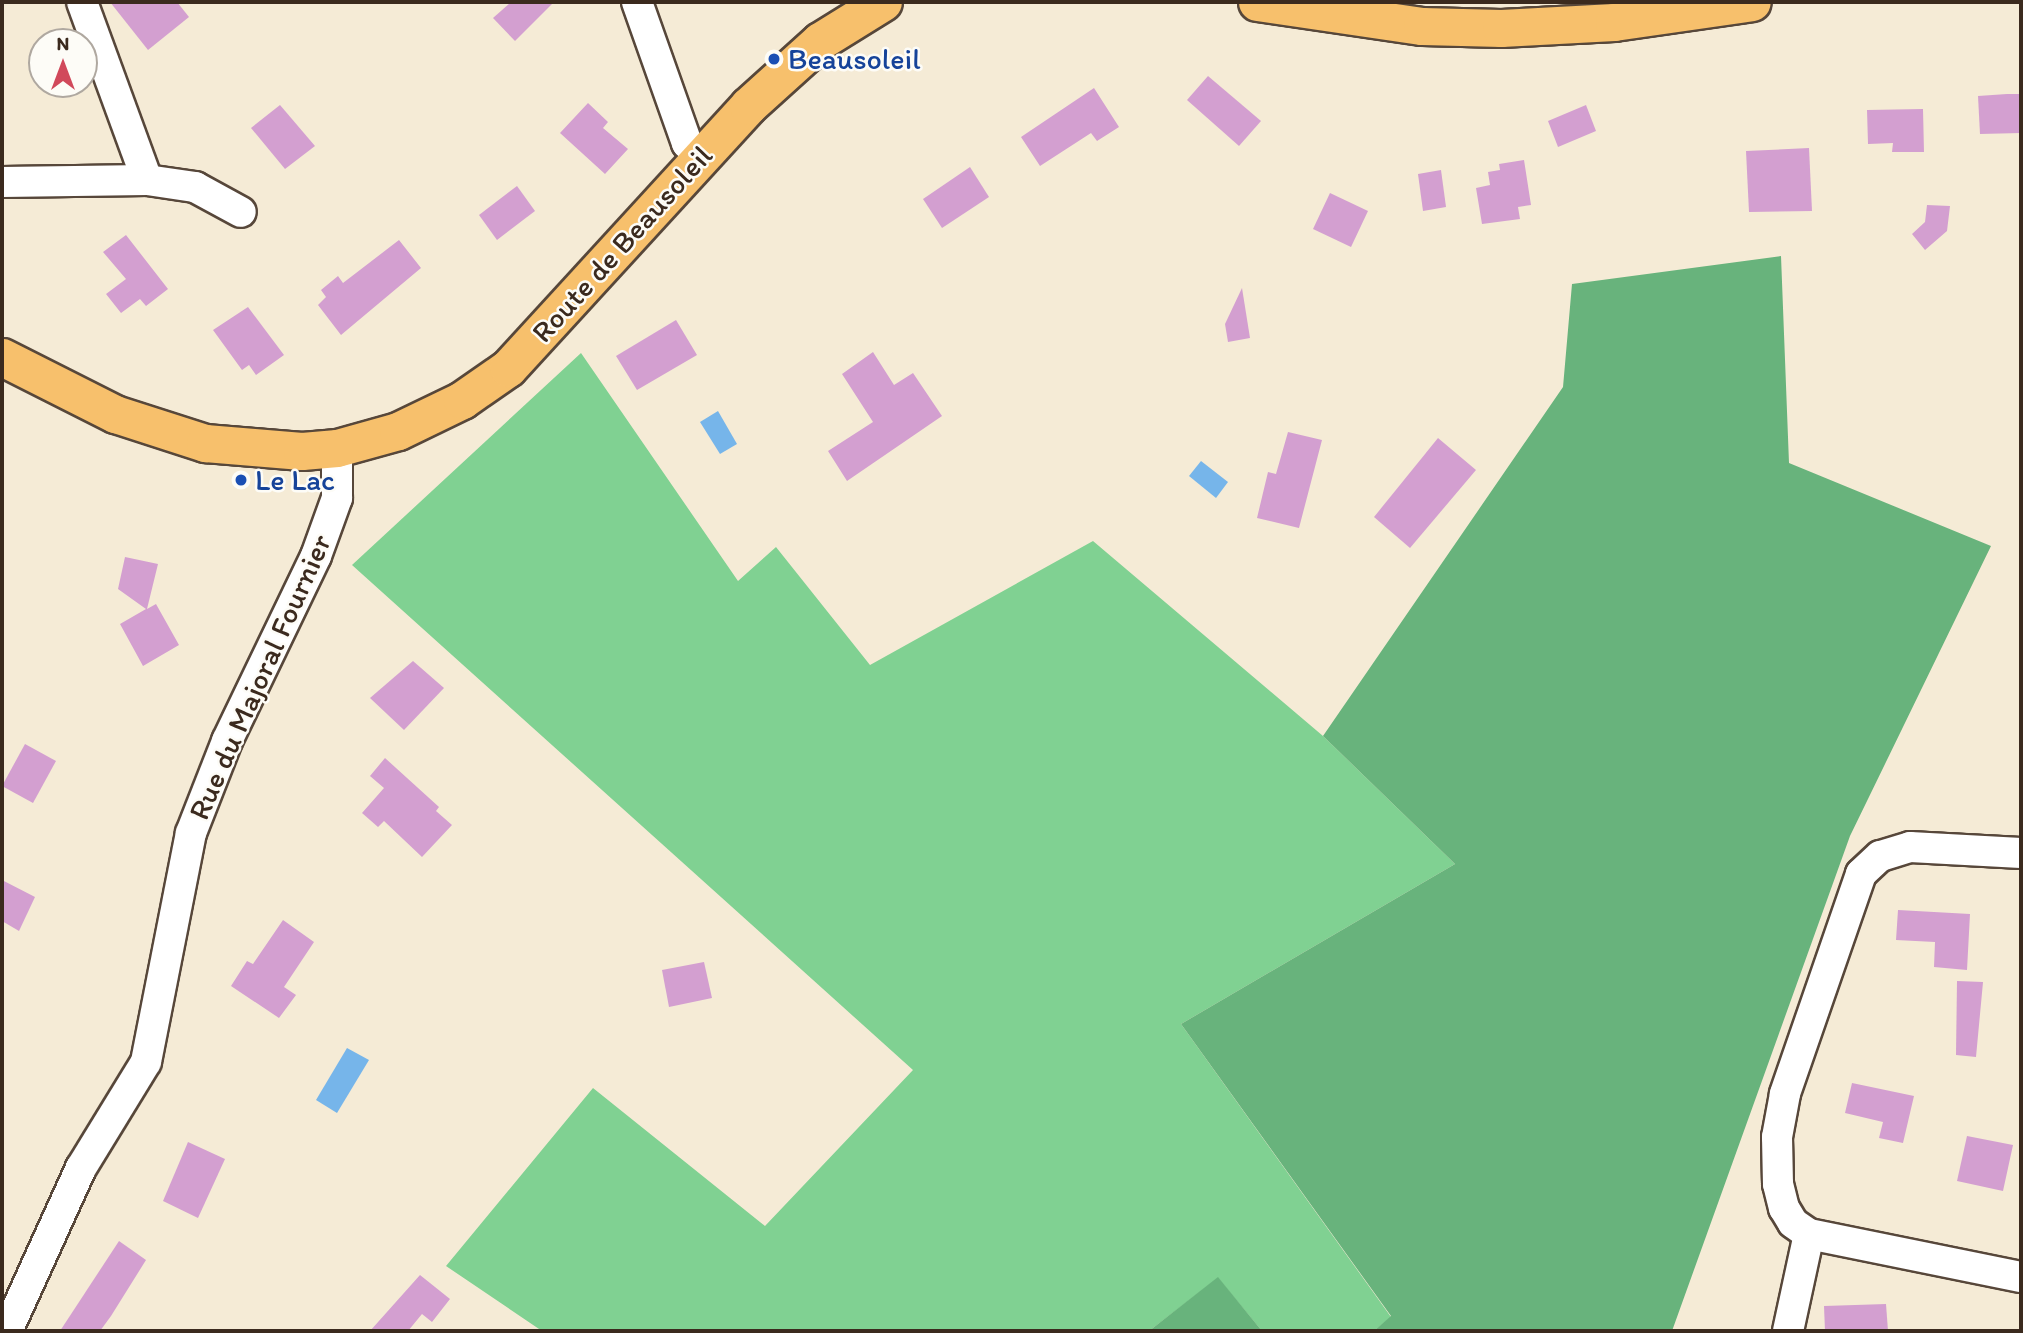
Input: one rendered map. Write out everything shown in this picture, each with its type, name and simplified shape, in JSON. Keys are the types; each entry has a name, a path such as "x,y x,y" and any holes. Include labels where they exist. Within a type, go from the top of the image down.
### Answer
{"main road":[{"name":"Route de Beausoleil","path":"84,399 162,432 205,443 275,452 337,448 429,417 508,368 700,157 820,41 883,2"},
{"path":"1257,2 1382,22 1501,28 1614,22 1752,2"},
{"path":"2,356 84,399"},
{"path":"2,384 84,399"}],"street":[{"path":"82,2 147,180"},
{"path":"637,2 687,143 700,157"},
{"path":"2,182 147,180 195,187 241,212"},
{"name":"Rue du Majoral Fournier","path":"8,1331 81,1168 146,1062 191,833 227,741 316,556 337,498 337,448"},
{"path":"2021,853 1910,847 1880,856 1861,874 1785,1094 1777,1137 1778,1184 1784,1208 1793,1223 1809,1234 2021,1277"},
{"path":"1788,1331 1809,1234"}],"green space":[{"path":"1781,256 1789,463 1991,546 1850,836 1672,1331 1374,1331 1391,1316 1181,1024 1455,864 1323,736 1563,387 1572,284"},
{"path":"581,353 738,581 776,547 870,665 1093,541 1323,736 1455,864 1181,1024 1391,1317 1374,1331 1262,1331 1218,1278 1149,1331 542,1331 446,1266 593,1088 765,1226 913,1070 352,565"},
{"path":"1218,1277 1262,1331 1149,1331"}],"water":[{"path":"718,411 737,444 720,454 700,422"},
{"path":"1201,461 1228,482 1216,498 1189,476"},
{"path":"347,1048 369,1060 337,1113 316,1100"}],"building":[{"path":"110,2 177,2 189,17 148,50"},
{"path":"511,2 554,2 515,41 493,18"},
{"path":"1208,76 1261,121 1239,146 1187,100"},
{"path":"1094,88 1119,127 1097,141 1091,133 1040,166 1021,137"},
{"path":"2021,94 2021,133 1980,134 1978,96"},
{"path":"588,103 608,122 603,128 628,149 605,174 560,133"},
{"path":"280,105 315,146 285,169 251,128"},
{"path":"1586,105 1596,131 1558,147 1548,121"},
{"path":"1923,109 1924,152 1892,152 1893,143 1868,144 1867,110"},
{"path":"1809,148 1812,211 1749,212 1746,151"},
{"path":"1524,160 1531,205 1518,207 1520,219 1482,224 1476,188 1490,185 1488,172 1500,170 1499,164"},
{"path":"970,167 989,197 942,228 923,199"},
{"path":"1441,170 1446,207 1423,211 1418,174"},
{"path":"517,186 535,211 497,240 479,215"},
{"path":"1330,193 1368,211 1351,247 1313,229"},
{"path":"1927,205 1950,206 1947,231 1925,250 1912,234 1925,222"},
{"path":"126,235 168,289 146,306 140,299 121,313 106,294 126,279 103,252"},
{"path":"399,240 421,268 341,335 318,305 326,297 321,290 338,276 343,283"},
{"path":"1242,288 1250,338 1228,342 1225,324"},
{"path":"248,307 284,355 256,375 249,365 242,370 213,330"},
{"path":"676,320 697,355 637,390 616,356"},
{"path":"873,352 894,385 913,373 942,416 847,481 828,451 873,422 842,374"},
{"path":"1288,432 1322,440 1299,528 1257,518 1268,472 1276,474"},
{"path":"1438,438 1476,470 1410,548 1374,517"},
{"path":"125,557 158,564 147,609 156,604 179,645 143,666 120,624 146,609 118,589"},
{"path":"413,661 444,688 404,730 370,698"},
{"path":"25,744 56,761 33,803 2,786"},
{"path":"385,758 439,807 436,811 452,825 422,857 384,821 378,827 362,813 384,788 370,776"},
{"path":"2,880 35,897 19,931 2,921"},
{"path":"1898,910 1970,914 1967,970 1934,967 1935,942 1896,940"},
{"path":"283,920 314,942 284,987 296,995 279,1018 231,986 247,961 253,964"},
{"path":"704,962 712,998 669,1007 662,970"},
{"path":"1957,981 1983,982 1976,1057 1956,1055"},
{"path":"1852,1083 1914,1096 1903,1143 1879,1138 1883,1122 1845,1113"},
{"path":"1967,1136 2013,1145 2003,1191 1957,1181"},
{"path":"188,1142 225,1159 198,1218 163,1201"},
{"path":"119,1241 146,1260 111,1316 100,1331 60,1331"},
{"path":"420,1275 450,1299 432,1322 422,1314 408,1331 370,1331"},
{"path":"1886,1304 1888,1331 1825,1331 1824,1306"}],"place":[{"name":"Beausoleil","path":"774,59"},
{"name":"Le Lac","path":"241,480"}]}
